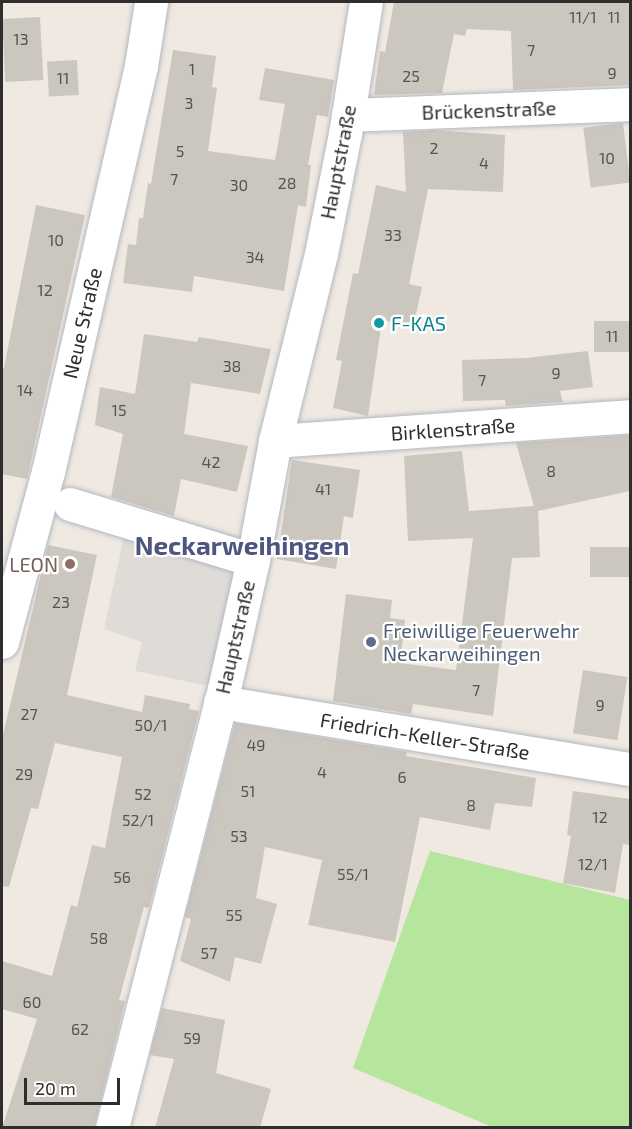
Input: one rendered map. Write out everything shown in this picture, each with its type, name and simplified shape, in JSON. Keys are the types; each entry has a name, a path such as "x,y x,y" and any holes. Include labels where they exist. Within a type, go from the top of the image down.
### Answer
{"street":[{"name":"Neue Straße","path":"2,642 48,471 141,66 151,2"},
{"name":"Hauptstraße","path":"120,1126 253,561 275,441 321,254 348,115 366,2"},
{"name":"Brückenstraße","path":"348,115 630,104"},
{"name":"Birklenstraße","path":"275,441 630,416"},
{"path":"70,504 253,561"},
{"name":"Friedrich-Keller-Straße","path":"220,702 630,769"}],"green space":[{"path":"430,851 630,900 630,1127 492,1127 353,1068"}],"shaded area":[{"path":"127,522 253,560 224,689 135,671 142,642 104,629"}],"building":[{"path":"394,2 630,2 630,85 513,90 511,31 467,29 465,36 454,34 442,93 374,95 380,51 385,52"},
{"path":"40,17 43,80 5,82 2,19"},
{"path":"173,50 216,56 212,87 217,88 208,151 275,160 285,104 259,100 265,68 334,80 328,117 317,115 308,165 311,165 306,207 298,205 284,291 194,276 192,292 123,283 128,244 136,245 139,218 143,218 148,183 151,184"},
{"path":"77,60 79,95 49,97 47,62"},
{"path":"623,123 630,183 591,187 583,128"},
{"path":"434,130 505,135 503,192 428,189 409,284 422,287 414,323 382,321 368,416 333,408 342,361 336,360 353,273 358,274 376,185 406,192 403,132"},
{"path":"36,205 85,215 27,479 2,474 2,368 4,368"},
{"path":"594,321 630,321 630,352 594,352"},
{"path":"144,334 197,342 199,337 271,349 260,394 191,383 184,434 248,446 237,492 181,479 174,516 111,497 123,434 95,425 100,387 135,394"},
{"path":"588,351 593,387 560,391 563,402 506,406 505,400 463,401 462,360 526,358"},
{"path":"630,435 630,491 538,511 540,557 512,558 493,716 413,704 411,714 333,701 346,594 392,600 390,618 405,620 400,663 456,670 473,538 408,541 404,456 462,451 469,511 534,506 516,443"},
{"path":"292,460 360,470 353,518 344,516 336,569 277,559"},
{"path":"48,545 97,555 67,695 142,712 145,695 190,704 189,709 199,711 149,908 144,907 119,1000 125,1001 94,1128 2,1128 37,1019 2,1009 2,961 52,976 71,905 77,907 92,845 105,848 122,757 55,743 38,809 31,808 9,887 2,886 2,739"},
{"path":"590,547 630,547 630,577 590,577"},
{"path":"583,670 627,677 617,740 573,733"},
{"path":"235,723 407,752 406,756 536,778 532,807 495,803 490,830 420,817 395,942 308,925 322,860 265,847 256,898 277,904 261,964 235,957 230,982 180,961 191,919 185,917"},
{"path":"573,791 630,799 630,845 623,844 615,893 563,883 571,836 567,835"},
{"path":"162,1008 225,1020 216,1073 271,1089 260,1128 155,1128 174,1059 150,1055"}],"place":[{"name":"F-KAS","path":"379,323"},
{"name":"LEON","path":"70,564"},
{"name":"Freiwillige Feuerwehr Neckarweihingen","path":"371,642"}],"district":[{"name":"Neckarweihingen","path":"242,545"}]}
